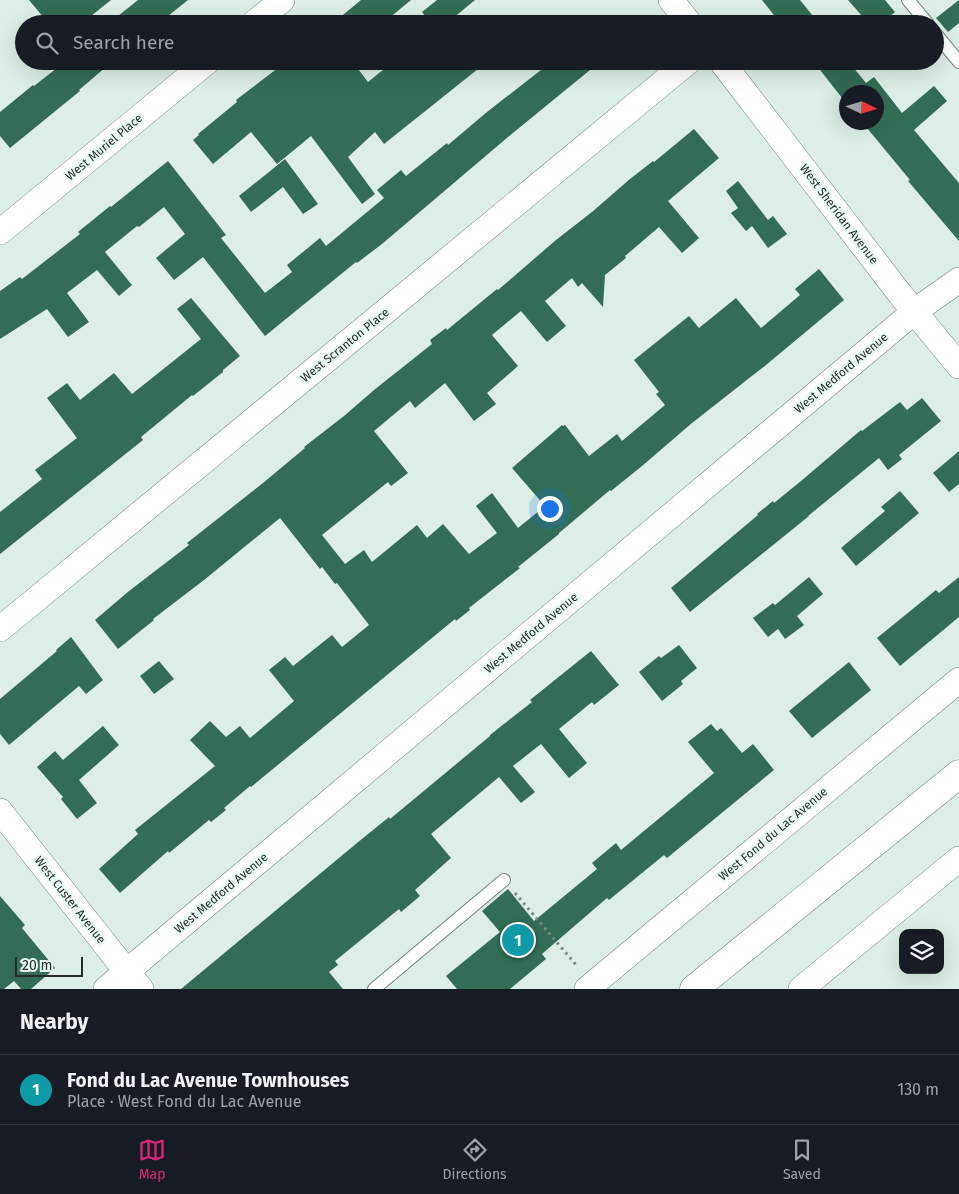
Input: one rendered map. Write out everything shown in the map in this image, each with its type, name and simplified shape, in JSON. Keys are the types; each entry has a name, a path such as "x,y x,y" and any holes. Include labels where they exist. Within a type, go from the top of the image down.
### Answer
{"street":[{"path":"264,15 282,0"},
{"path":"671,0 683,15"},
{"name":"West Muriel Place","path":"0,232 197,70"},
{"name":"West Scranton Place","path":"0,629 679,70"},
{"name":"West Sheridan Avenue","path":"728,70 959,366"},
{"name":"West Medford Avenue","path":"106,989 134,981 915,312 959,280"},
{"name":"West Fond du Lac Avenue","path":"583,980 959,680"},
{"path":"694,989 959,774"},
{"name":"West Custer Avenue","path":"0,811 134,981"},
{"path":"801,989 959,859"}],"lane":[{"path":"908,0 920,15"},
{"path":"944,44 959,62"},
{"path":"374,989 504,880"}],"path":[{"path":"504,880 583,980"}],"building":[{"path":"29,0 111,0 92,15 42,15"},
{"path":"138,0 188,0 169,15 119,15"},
{"path":"361,0 411,0 393,15 343,15"},
{"path":"437,0 475,0 457,15 424,15 422,12"},
{"path":"762,0 800,0 812,15 774,15"},
{"path":"848,0 885,0 895,12 892,15 861,15"},
{"path":"959,0 959,23 948,32 944,27 944,15 940,15"},
{"path":"54,70 102,70 80,91 10,148 0,136 0,112"},
{"path":"275,70 359,70 368,82 383,70 477,70 384,144 375,132 348,157 375,194 362,204 311,136 277,164 251,132 213,164 193,140 237,102 236,100"},
{"path":"541,70 590,70 382,244 356,262 265,336 203,257 174,280 156,258 185,234 164,207 105,252 132,285 119,296 97,270 67,293 89,322 68,337 47,309 0,339 0,291 20,277 22,279 168,161 226,235 221,238 265,293 292,272 287,265 320,238 326,246 384,198 377,190 401,170 406,176 447,143 448,145"},
{"path":"820,70 855,70 866,83 874,77 880,85 839,85 839,94"},
{"path":"934,86 947,101 914,130 959,183 959,241 908,181 910,180 869,130 884,130 884,90 902,113"},
{"path":"694,129 719,158 668,201 699,238 682,253 659,227 605,275 603,307 582,283 578,287 572,278 545,301 566,326 547,342 521,311 492,335 518,366 487,393 496,404 474,421 445,383 415,408 410,401 374,431 408,473 391,486 388,482 322,535 345,564 364,550 372,562 417,525 427,538 443,524 469,554 497,533 476,506 492,493 518,528 545,506 512,468 562,425 565,425 589,456 617,434 622,441 665,405 656,394 659,392 634,360 689,316 699,328 736,298 761,328 800,295 795,289 819,269 844,300 642,466 610,490 518,567 520,568 469,608 470,610 456,621 455,619 250,786 224,808 226,810 211,822 209,820 169,853 168,851 120,893 99,869 138,834 135,830 215,766 190,740 210,721 226,737 240,726 250,738 294,701 269,670 285,657 293,666 332,635 342,647 369,625 337,583 335,584 322,567 320,569 280,518 118,649 95,620 189,545 187,543 432,344 430,340 446,328 447,330 498,290 630,179"},
{"path":"285,159 318,204 303,214 283,187 251,212 239,196"},
{"path":"738,181 768,220 773,216 787,234 768,248 752,226 746,231 731,213 738,208 726,191"},
{"path":"191,298 240,356 223,372 141,437 143,440 0,554 0,512 42,479 35,470 77,438 47,398 67,383 80,400 114,373 132,394 201,339 177,309"},
{"path":"922,398 941,421 899,455 902,459 888,470 879,458 690,612 671,588 757,514 773,501 774,503 861,430 900,402 907,410"},
{"path":"959,451 959,484 949,492 933,473"},
{"path":"900,491 919,513 856,566 841,548 885,511 881,507"},
{"path":"809,577 823,594 797,616 804,625 785,639 778,629 768,637 753,618 773,603 775,605"},
{"path":"959,577 959,617 900,666 877,638 936,590 939,593"},
{"path":"71,637 103,680 86,694 79,686 9,745 0,734 0,699"},
{"path":"679,645 697,668 681,681 683,684 662,701 639,672 659,656 661,658"},
{"path":"591,651 619,685 594,705 592,702 559,729 587,763 569,778 541,744 513,766 535,792 521,803 499,777 431,834 451,858 415,890 420,896 401,912 399,909 335,961 338,965 329,972 343,989 181,989 357,843 389,817 390,819 532,702 530,700"},
{"path":"159,661 174,679 154,694 140,676"},
{"path":"849,662 871,690 812,738 789,711"},
{"path":"711,724 717,731 721,728 742,753 753,744 774,770 667,858 664,855 609,900 607,898 542,954 546,959 510,989 457,989 446,976 500,932 482,911 508,889 534,921 597,869 592,863 616,843 621,850 714,773 688,742"},
{"path":"103,726 119,745 79,780 97,803 77,819 61,799 63,797 37,767 55,751 63,760"},
{"path":"0,896 25,925 22,928 55,968 31,989 21,989 14,981 4,989 0,989"}],"place":[{"name":"Fond du Lac Avenue Townhouses","path":"518,940"}]}
